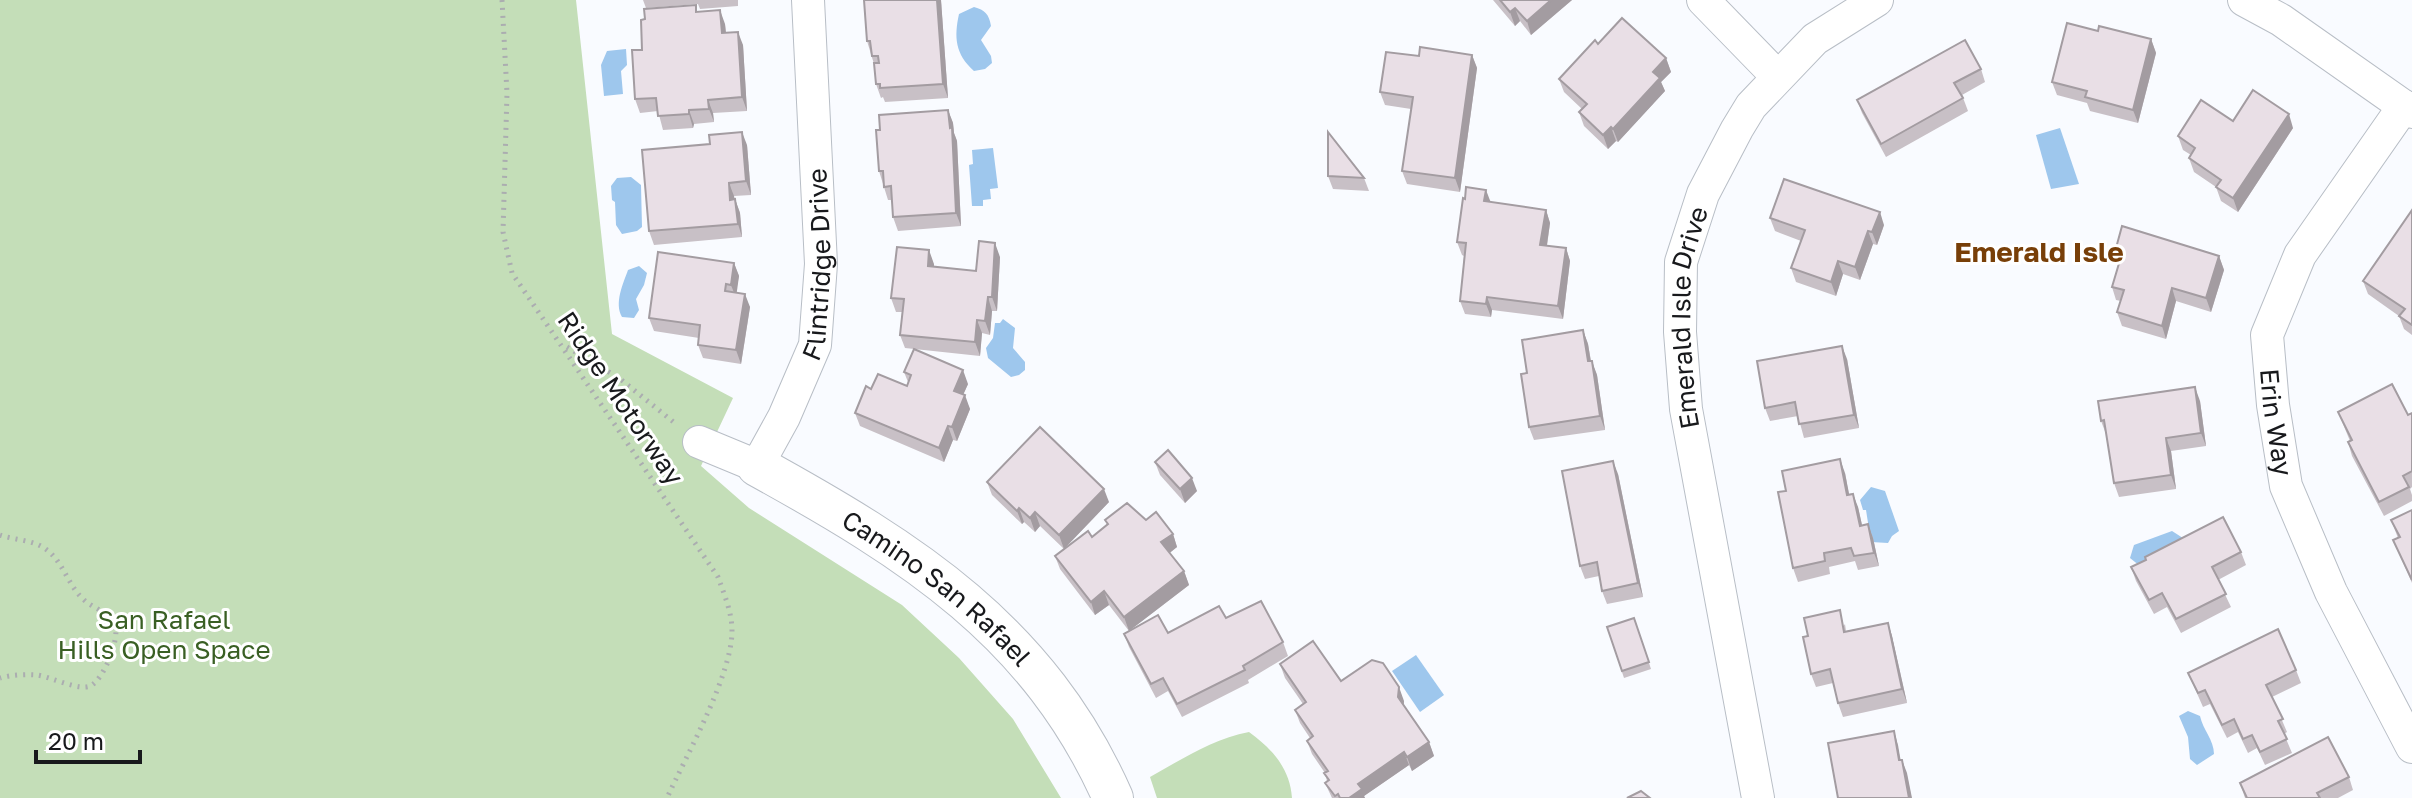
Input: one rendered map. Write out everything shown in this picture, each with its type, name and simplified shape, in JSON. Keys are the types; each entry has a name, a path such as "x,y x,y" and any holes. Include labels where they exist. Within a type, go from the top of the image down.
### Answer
{"street":[{"name":"Flintridge Drive","path":"757,466 784,417 815,345 821,264 808,0"},
{"path":"1703,0 1777,76"},
{"name":"Emerald Isle Drive","path":"1758,798 1686,409 1680,332 1681,262 1703,194 1751,106 1815,39 1877,0"},
{"path":"2244,0 2281,20 2408,109"},
{"name":"Erin Way","path":"2408,109 2300,255 2267,335 2273,405 2286,486 2331,592 2412,747"},
{"name":"Camino San Rafael","path":"699,442 757,466 834,508 911,558 959,594 1002,634 1044,681 1081,735 1113,798"}],"path":[{"name":"Ridge Motorway","path":"502,0 507,93 503,232 512,273 718,577 728,605 732,630 722,678 667,798"},
{"path":"562,344 619,378 699,442"},
{"path":"0,535 49,551 81,598 95,610 108,615 116,627 116,637 100,678 92,686 81,688 37,675 0,678"}],"green space":[{"name":"San Rafael Hills Open Space","path":"0,0 576,0 612,334 733,398 701,466 749,508 902,605 959,658 1013,719 1061,798 0,798"},
{"path":"1249,732 1265,745 1284,768 1292,798 1157,798 1150,777 1210,745"}],"water":[{"path":"974,7 984,11 989,18 991,26 981,40 992,63 985,69 974,71 960,52 957,30 959,14"},
{"path":"626,49 627,65 621,71 623,94 604,96 601,65 607,51"},
{"path":"2060,128 2079,184 2051,189 2036,135"},
{"path":"993,148 998,188 990,189 991,199 983,200 983,206 972,206 969,165 973,164 972,150"},
{"path":"631,177 641,185 642,227 622,234 616,225 611,186 617,178"},
{"path":"639,266 647,273 636,299 639,310 634,318 622,317 619,300 622,287 628,270"},
{"path":"1003,319 1015,328 1013,348 1025,362 1025,370 1011,377 988,358 986,348 993,338 995,323"},
{"path":"1871,487 1885,491 1899,531 1888,543 1871,542 1866,510 1863,510 1860,500"},
{"path":"2172,531 2186,540 2140,566 2130,558 2134,545"},
{"path":"1416,655 1444,695 1420,712 1392,671"},
{"path":"2188,711 2200,716 2214,749 2214,754 2197,765 2190,759 2188,737 2179,716"}],"building":[{"path":"864,0 937,0 943,84 880,88 880,84 876,84 874,63 879,63 878,56 872,56 870,41 867,41"},
{"path":"1500,0 1551,0 1527,21 1515,8 1510,12"},
{"path":"696,5 696,12 720,10 722,33 738,32 742,97 708,100 709,109 689,110 689,114 658,116 656,98 635,99 632,50 642,50 641,20 645,19 644,9"},
{"path":"1622,18 1666,58 1653,72 1660,78 1613,129 1611,127 1603,135 1579,112 1587,104 1559,79 1595,40 1598,44"},
{"path":"2067,23 2098,31 2099,26 2151,39 2133,110 2085,97 2087,91 2052,82"},
{"path":"1965,40 1981,69 1954,83 1963,98 1881,144 1857,100"},
{"path":"1420,47 1472,55 1455,178 1402,171 1413,97 1380,92 1386,52 1419,56"},
{"path":"2253,90 2289,114 2233,198 2216,187 2221,180 2189,158 2195,148 2178,136 2201,100 2233,121"},
{"path":"948,110 952,127 956,213 893,217 891,186 884,187 883,171 879,171 876,130 880,130 879,115"},
{"path":"742,132 746,181 729,183 730,200 735,199 738,224 649,231 642,150 710,144 709,135"},
{"path":"1328,132 1364,178 1328,176"},
{"path":"1784,179 1880,212 1872,232 1868,231 1855,267 1838,261 1831,282 1791,268 1805,230 1770,218"},
{"path":"1466,187 1486,190 1484,201 1546,210 1540,245 1566,248 1558,306 1487,297 1486,304 1460,301 1466,243 1457,242"},
{"path":"2412,210 2412,325 2399,316 2405,309 2363,281"},
{"path":"2122,226 2219,256 2206,298 2172,288 2162,326 2117,312 2124,290 2112,287 2123,250 2116,248"},
{"path":"979,241 995,243 992,297 988,297 985,321 977,320 975,342 900,335 904,299 891,298 897,247 929,250 928,266 976,271"},
{"path":"658,252 734,263 731,285 726,284 725,291 745,294 736,350 698,345 700,325 649,318"},
{"path":"1583,330 1588,361 1592,361 1600,416 1529,427 1521,374 1527,373 1522,340"},
{"path":"1842,346 1854,415 1799,424 1795,402 1765,408 1757,361"},
{"path":"914,349 963,370 954,391 965,395 952,427 948,426 939,448 855,413 866,386 871,389 878,374 907,386 911,375 904,372"},
{"path":"2392,384 2408,415 2412,413 2412,471 2403,476 2409,487 2379,502 2348,442 2352,440 2338,412"},
{"path":"2195,387 2201,433 2166,438 2171,475 2114,483 2098,401"},
{"path":"1040,427 1104,489 1059,535 1035,512 1030,518 1019,508 1017,511 987,482"},
{"path":"1168,450 1192,478 1180,489 1155,462"},
{"path":"1840,459 1847,495 1853,494 1860,526 1868,524 1874,553 1854,556 1851,548 1824,553 1825,561 1793,568 1778,492 1786,491 1782,471"},
{"path":"1613,461 1638,583 1602,591 1597,562 1580,566 1562,471"},
{"path":"1127,503 1146,520 1156,512 1173,534 1161,542 1184,571 1124,617 1104,591 1091,602 1055,556 1088,531 1092,537 1108,524 1105,520"},
{"path":"2412,510 2412,580 2393,540 2400,537 2391,520"},
{"path":"2223,517 2241,552 2212,567 2226,594 2176,619 2162,593 2149,600 2131,567"},
{"path":"1261,601 1283,642 1243,666 1245,670 1177,704 1163,678 1151,684 1124,634 1158,615 1168,633 1219,606 1226,618"},
{"path":"1840,610 1844,632 1888,623 1902,689 1838,703 1830,669 1811,674 1803,637 1808,636 1804,618"},
{"path":"1634,618 1649,662 1622,671 1607,627"},
{"path":"2278,629 2296,670 2266,685 2283,719 2278,721 2287,739 2260,752 2252,735 2243,739 2234,719 2222,725 2205,690 2198,693 2188,673"},
{"path":"1313,641 1341,681 1372,660 1383,663 1399,687 1398,697 1429,742 1407,757 1404,752 1358,784 1362,789 1349,798 1340,798 1338,794 1335,796 1325,783 1329,780 1324,773 1328,771 1307,741 1313,736 1295,710 1306,702 1280,664"},
{"path":"1894,731 1909,798 1838,798 1828,743"},
{"path":"2328,737 2349,777 2317,793 2320,798 2247,798 2240,783"},
{"path":"1641,791 1650,798 1627,798"}],"district":[{"name":"Emerald Isle","path":"2039,251"}]}
